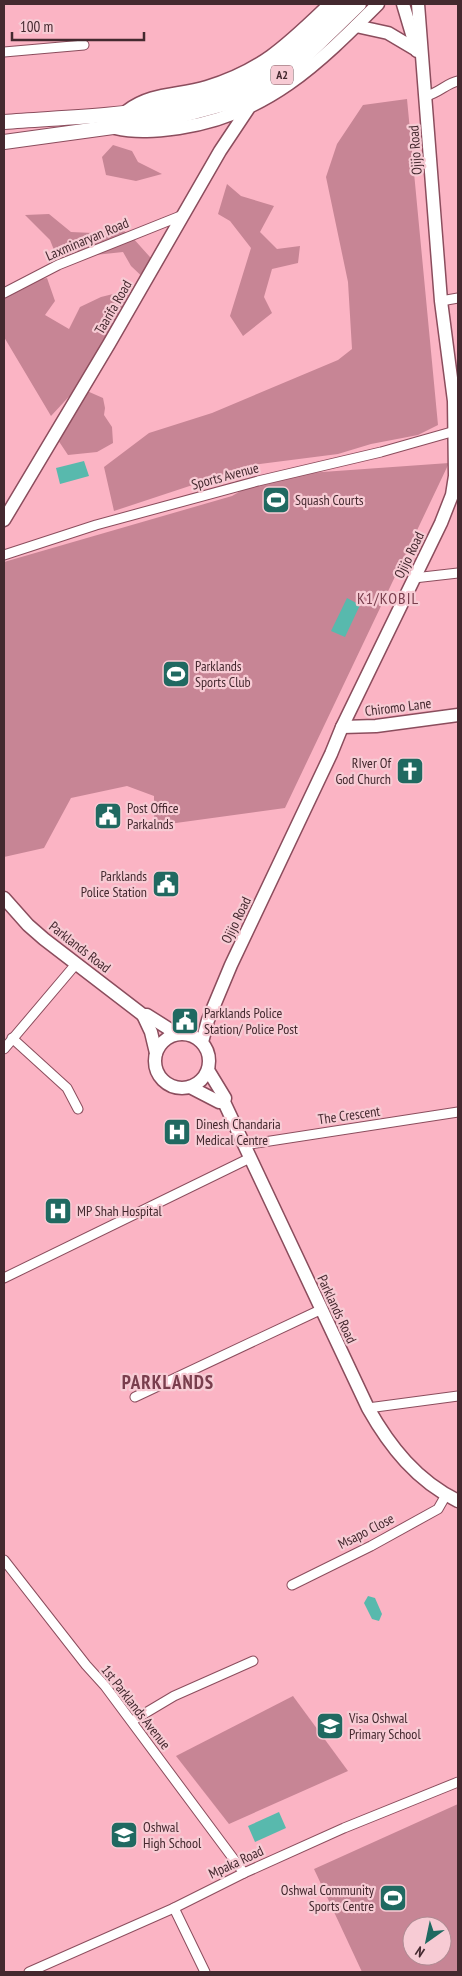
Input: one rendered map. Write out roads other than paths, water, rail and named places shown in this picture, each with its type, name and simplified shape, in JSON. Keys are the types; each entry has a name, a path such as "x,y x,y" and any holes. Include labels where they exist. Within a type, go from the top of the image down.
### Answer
{"main road":[{"path":"127,111 146,99 205,88 246,73 282,50 330,4"},
{"name":"A2","path":"4,122 127,111 183,110 226,93 273,68 312,36 342,4"},
{"name":"A2","path":"4,142 113,128 183,110 230,102 276,79 307,55 359,4"},
{"path":"113,128 145,132 212,122 248,109 297,78 378,4"},
{"path":"404,4 415,49 422,63"},
{"path":"418,4 422,38 422,63"},
{"path":"356,26 388,33 415,49"},
{"name":"Ojijo Road","path":"202,1042 208,1020 230,965 452,495 455,430 454,401 441,301 422,63"},
{"name":"Taarifa Road","path":"4,520 109,344 220,151 248,109"},
{"path":"212,122 220,139 220,151"},
{"name":"Chiromo Lane","path":"342,727 376,726 458,715"},
{"name":"Parklands Road","path":"4,898 28,925 76,964 143,1015 147,1015 181,1034"},
{"path":"143,1015 151,1032 156,1053"},
{"path":"208,1020 160,1044 155,1061 160,1077 173,1087 190,1087 219,1102 224,1102"},
{"path":"181,1034 202,1042 210,1060 204,1078 190,1087"},
{"name":"Parklands Road","path":"208,1070 225,1098 224,1102 320,1310 368,1408 401,1458 452,1498"}],"street":[{"path":"4,52 84,45"},
{"path":"426,96 438,93 449,84 458,81"},
{"name":"Laxminaryan Road","path":"4,293 58,265 183,215"},
{"path":"441,301 458,298"},
{"name":"Sports Avenue","path":"4,555 96,526 258,481 381,452 455,430"},
{"path":"414,578 458,573"},
{"path":"4,1049 76,964"},
{"path":"12,1038 67,1088 78,1109"},
{"name":"The Crescent","path":"244,1145 458,1112"},
{"path":"4,1278 250,1158"},
{"path":"136,1397 320,1310"},
{"path":"368,1408 458,1396"},
{"name":"Msapo Close","path":"292,1585 371,1546 438,1509 452,1498"},
{"name":"1st Parklands Avenue","path":"4,1560 132,1721 244,1872"},
{"path":"132,1721 174,1696 253,1661"},
{"name":"Mpaka Road","path":"29,1972 174,1908 244,1872 344,1828 458,1782"},
{"path":"174,1908 205,1972"}],"place":[{"name":"Squash Courts","path":"276,500"},
{"name":"Parklands Sports Club","path":"176,674"},
{"name":"RIver Of God Church","path":"410,771"},
{"name":"Post Office Parkalnds","path":"108,816"},
{"name":"Parklands Police Station","path":"166,884"},
{"name":"Parklands Police Station/ Police Post","path":"185,1021"},
{"name":"Dinesh Chandaria Medical Centre","path":"177,1132"},
{"name":"MP Shah Hospital","path":"58,1211"},
{"name":"Visa Oshwal Primary School","path":"330,1726"},
{"name":"Oshwal High School","path":"124,1835"},
{"name":"Oshwal Community Sports Centre","path":"393,1898"}],"district":[{"name":"K1/KOBIL","path":"388,598"},
{"name":"PARKLANDS","path":"168,1382"}]}
